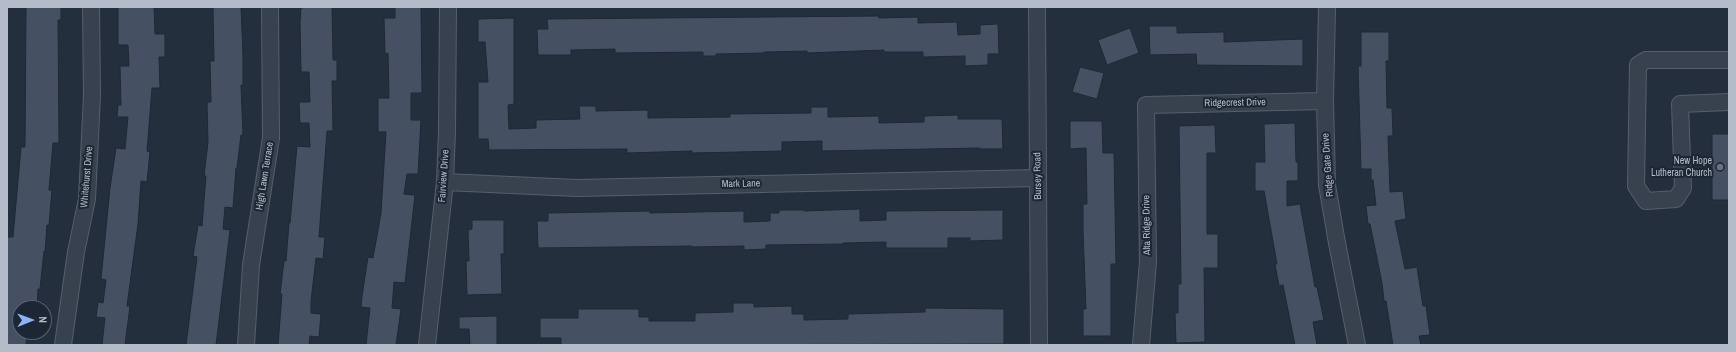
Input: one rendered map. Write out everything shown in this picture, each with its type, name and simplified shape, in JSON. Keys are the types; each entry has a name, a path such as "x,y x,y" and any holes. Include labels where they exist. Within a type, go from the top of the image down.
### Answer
{"street":[{"name":"Whitehurst Drive","path":"64,345 76,252 86,199 92,95 91,7"},
{"name":"High Lawn Terrace","path":"246,345 251,265 271,138 270,7"},
{"name":"Fairview Drive","path":"427,345 444,182 447,131 448,7"},
{"name":"Bursey Road","path":"1037,7 1039,345"},
{"name":"Ridge Gate Drive","path":"1327,7 1325,101 1327,185 1337,243 1358,345"},
{"path":"1729,60 1646,60 1638,65 1636,186 1646,201 1676,199 1683,188 1680,104 1729,102"},
{"name":"Ridgecrest Drive","path":"1146,105 1325,101"},
{"name":"Alta Ridge Drive","path":"1141,345 1148,262 1146,105"},
{"name":"Mark Lane","path":"444,182 577,188 1038,178"}],"building":[{"path":"26,7 61,7 61,20 58,20 59,143 53,143 49,190 52,190 49,225 47,225 40,289 38,289 37,300 12,300 12,340 26,340 26,345 7,345 7,237 13,237 21,147 25,147"},
{"path":"118,7 154,7 155,34 165,34 165,57 159,57 160,88 152,88 147,151 150,152 147,182 141,181 138,224 127,306 130,306 125,345 102,345 105,318 96,317 98,302 103,303 106,280 101,279 110,188 116,148 125,149 128,117 117,117 118,105 121,105 120,66 129,66 128,45 118,45"},
{"path":"213,7 241,7 243,56 243,85 241,85 243,135 241,135 236,168 233,208 225,207 223,229 230,230 216,345 186,345 197,257 193,256 198,225 202,226 206,176 204,176 208,142 207,102 211,102 210,61 214,61"},
{"path":"332,7 333,60 337,60 337,81 332,81 333,131 327,131 319,237 325,237 323,259 316,258 311,301 311,313 321,314 319,337 310,336 309,345 278,345 282,294 280,294 284,261 286,261 297,146 310,147 309,123 300,123 299,102 310,102 309,72 301,72 300,22 301,8"},
{"path":"395,7 421,7 422,93 411,93 411,120 421,120 418,174 407,174 404,194 415,195 405,283 394,282 392,308 401,309 396,345 366,345 370,308 361,307 362,296 368,257 373,258 381,213 386,132 378,132 378,98 389,98 388,53 385,54 384,18 395,18"},
{"path":"879,16 879,18 918,17 918,23 957,22 958,35 980,34 980,25 998,24 999,54 988,54 988,65 965,66 965,56 923,57 923,52 884,52 884,50 807,53 807,51 764,52 703,56 703,52 615,53 615,49 571,50 571,55 538,55 537,29 548,29 547,19"},
{"path":"514,18 514,104 508,105 509,129 536,128 536,120 580,119 579,106 596,106 596,111 648,110 648,118 730,117 730,114 811,113 811,107 828,107 828,117 879,116 879,123 924,122 924,116 958,115 958,119 1002,119 1003,149 980,148 822,151 822,141 782,142 782,151 627,153 627,149 489,150 488,139 478,139 478,82 488,82 485,42 478,42 478,19"},
{"path":"1149,26 1177,26 1177,33 1224,32 1224,42 1303,39 1303,66 1197,65 1196,54 1150,55"},
{"path":"1130,28 1139,53 1107,65 1098,40"},
{"path":"1361,32 1389,32 1389,61 1386,61 1387,108 1392,108 1393,136 1388,136 1390,192 1403,191 1406,219 1395,221 1405,269 1417,267 1423,306 1426,306 1430,335 1419,336 1421,345 1393,345 1386,301 1384,301 1382,283 1370,224 1368,224 1366,206 1376,205 1373,180 1371,180 1371,169 1361,169 1358,66 1361,66"},
{"path":"1080,67 1104,73 1097,99 1072,92"},
{"path":"1070,121 1102,121 1103,153 1114,153 1116,264 1111,264 1111,336 1083,336 1083,309 1086,309 1083,204 1087,204 1086,148 1070,149"},
{"path":"1295,123 1298,181 1287,181 1287,206 1300,204 1315,287 1317,287 1324,320 1313,322 1317,345 1295,345 1283,285 1279,286 1275,264 1277,264 1264,191 1255,191 1255,162 1265,162 1264,124"},
{"path":"1215,125 1216,153 1207,153 1207,234 1218,234 1218,268 1204,268 1205,342 1176,343 1175,313 1178,313 1178,284 1181,284 1179,126"},
{"name":"New Hope Lutheran Church","path":"1712,134 1729,134 1729,200 1712,200"},
{"path":"860,209 860,221 886,220 886,211 1003,210 1003,240 970,241 970,238 948,238 948,248 886,248 886,242 766,245 766,249 744,250 744,246 538,248 537,221 548,221 548,213 744,211 744,222 770,221 770,213 779,213 779,210 804,211"},
{"path":"472,220 504,220 504,254 501,254 502,294 467,295 466,261 469,261 468,230 472,229"},
{"path":"733,303 754,303 754,307 792,306 792,314 804,314 804,320 848,319 848,314 925,312 925,308 1004,309 1004,344 561,345 561,338 540,338 540,318 578,318 578,309 639,309 639,317 649,317 649,321 695,321 695,313 733,312"},
{"path":"497,316 497,345 470,345 469,329 459,329 459,317"}],"place":[{"name":"New Hope Lutheran Church","path":"1720,167"}]}
